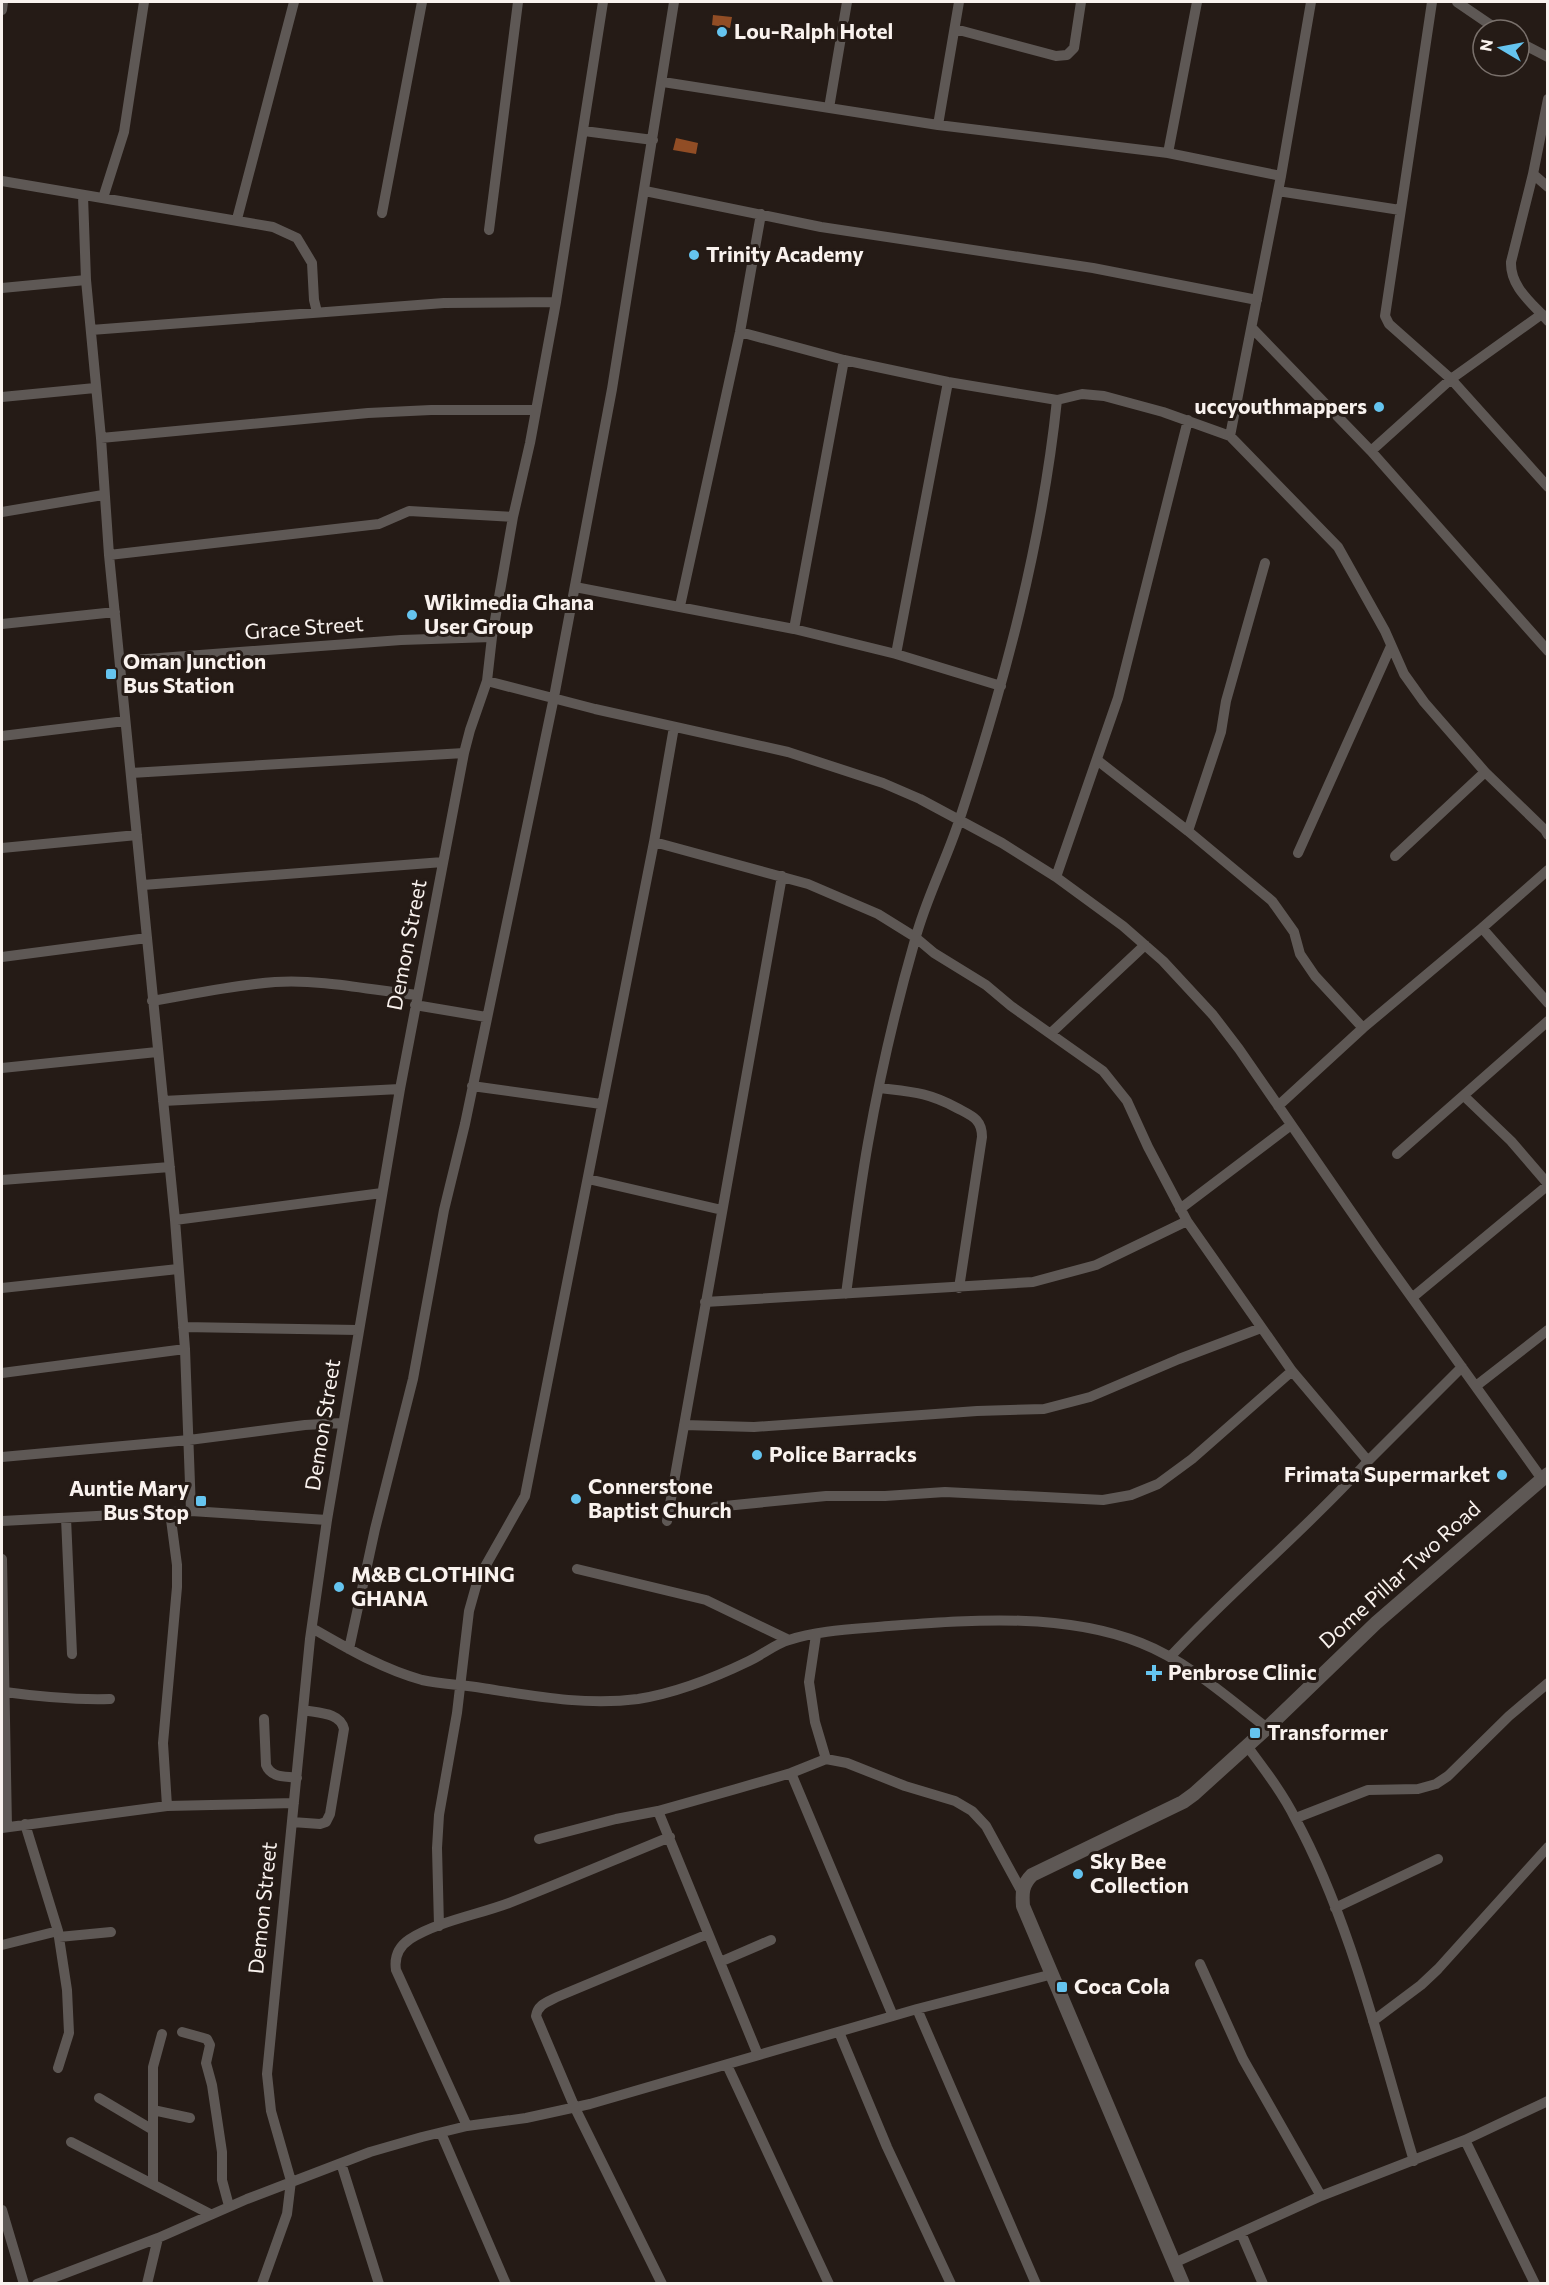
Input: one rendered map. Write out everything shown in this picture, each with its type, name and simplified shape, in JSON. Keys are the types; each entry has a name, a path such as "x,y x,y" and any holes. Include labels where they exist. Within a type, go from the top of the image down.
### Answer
{"street":[{"path":"2,10 3,2"},
{"path":"103,198 123,132 144,2"},
{"path":"237,219 294,2"},
{"path":"382,213 422,2"},
{"path":"489,230 518,2"},
{"name":"Demon Street","path":"291,2181 271,2110 267,2074 303,1710 327,1520 416,1000 464,753 487,681 492,637 513,517 556,302 603,2"},
{"path":"349,1649 375,1529 413,1379 444,1210 554,697 612,389 674,2"},
{"path":"829,108 847,2"},
{"path":"938,125 959,2"},
{"path":"955,29 1056,56 1067,55 1074,48 1081,2"},
{"path":"1168,153 1197,2"},
{"path":"1230,436 1281,176 1311,2"},
{"path":"1432,2 1386,316 1389,324 1450,379 1548,487"},
{"path":"1457,2 1480,18"},
{"path":"1531,48 1548,57"},
{"path":"663,82 938,125 1168,153 1281,176"},
{"path":"1371,451 1450,379 1545,317 1514,282 1511,273 1548,99"},
{"path":"584,131 653,140"},
{"path":"1533,174 1548,187"},
{"path":"2,181 83,196 237,219 273,227 297,238 312,263 317,312"},
{"path":"645,191 822,227 1093,268 1257,300"},
{"path":"1278,191 1400,210"},
{"path":"83,196 86,280 101,438 103,495 175,1220 185,1349 191,1511"},
{"path":"680,606 740,332 761,214"},
{"path":"2,288 86,280"},
{"path":"91,330 444,303 556,302"},
{"path":"1252,328 1371,451 1548,651"},
{"path":"740,332 844,360 948,382 1057,400 1082,394 1104,396 1188,420 1230,436 1338,547 1349,564 1404,674 1424,702 1485,772 1548,835"},
{"path":"794,629 844,360"},
{"path":"896,654 948,382"},
{"path":"2,397 95,388"},
{"path":"846,1294 868,1143 879,1088 915,938 959,821 1001,686 1038,535 1057,400"},
{"path":"101,438 368,413 431,410 536,410"},
{"path":"1056,877 1118,698 1188,420"},
{"path":"2,512 103,495"},
{"path":"109,555 379,524 409,511 513,517"},
{"path":"1188,831 1221,732 1226,701 1265,563"},
{"path":"575,587 794,629 896,654 1001,686"},
{"path":"2,624 115,612"},
{"name":"Grace Street","path":"120,661 401,640 492,637"},
{"path":"1298,853 1391,646"},
{"path":"487,681 674,727 788,752 842,769 920,799 1002,843 1056,877 1123,926 1145,945 1213,1015 1377,1249 1476,1386 1545,1476"},
{"path":"2,736 125,721"},
{"path":"439,1926 437,1848 439,1815 457,1713 469,1611 478,1580 525,1496 654,842 674,727"},
{"path":"131,773 464,753"},
{"path":"1097,760 1188,831 1272,901 1294,932 1300,954 1315,976 1362,1028"},
{"path":"1395,856 1485,772"},
{"path":"2,848 137,835"},
{"path":"654,842 783,876 861,906 986,985 1103,1071 1116,1085 1130,1107 1187,1221 1292,1371 1368,1461"},
{"path":"143,885 443,862"},
{"path":"1278,1106 1362,1028 1548,870"},
{"path":"667,1521 783,876"},
{"path":"1482,928 1548,1003"},
{"path":"2,957 147,938"},
{"path":"1051,1033 1145,945"},
{"path":"152,1001 247,985 310,982 416,1000 486,1017"},
{"path":"1397,1154 1548,1021"},
{"path":"2,1068 157,1052"},
{"path":"472,1086 601,1104"},
{"path":"879,1088 937,1097 976,1118 982,1126 959,1287"},
{"path":"163,1101 400,1089"},
{"path":"1413,1297 1548,1185 1511,1141 1464,1096"},
{"path":"1180,1209 1291,1125"},
{"path":"2,1180 170,1167"},
{"path":"588,1179 722,1210"},
{"path":"175,1220 382,1192"},
{"path":"705,1302 1034,1282 1068,1274 1125,1252 1187,1221"},
{"path":"2,1288 178,1269"},
{"path":"183,1327 358,1330"},
{"path":"684,1425 754,1427 1044,1408 1090,1397 1179,1359 1261,1328"},
{"path":"1476,1386 1548,1330"},
{"path":"2,1373 185,1349"},
{"path":"1170,1657 1209,1615 1328,1504 1462,1367"},
{"path":"715,1507 826,1496 885,1496 945,1492 1103,1500 1131,1495 1158,1484 1192,1459 1292,1371"},
{"path":"2,1457 342,1423"},
{"name":"Dome Pillar Two Road","path":"1022,1893 1025,1882 1032,1875 1183,1802 1267,1728 1376,1623 1545,1476"},
{"path":"2,1521 191,1511 327,1520"},
{"path":"167,1806 163,1743 177,1587 177,1565 170,1512"},
{"path":"66,1518 72,1654"},
{"path":"2,1559 5,1692 4,1828 167,1806 294,1803"},
{"path":"577,1569 706,1600 789,1640"},
{"path":"312,1628 384,1666 422,1680 580,1701 616,1701 681,1689 723,1673 789,1640 816,1635 853,1629 924,1623 1020,1621 1064,1625 1122,1637 1170,1657 1267,1728"},
{"path":"816,1635 809,1682 815,1722 826,1759"},
{"path":"1296,1818 1368,1790 1418,1789 1436,1784 1448,1776 1509,1716 1548,1683"},
{"path":"5,1692 51,1699 110,1699"},
{"path":"292,1822 320,1824 327,1822 344,1729 342,1721 336,1716 303,1710"},
{"path":"264,1719 266,1765 269,1771 273,1774 297,1778"},
{"path":"1247,1746 1296,1818 1335,1908 1373,2021 1414,2161"},
{"path":"539,1839 658,1810 791,1773 826,1759 847,1763 906,1786 955,1801 972,1811 986,1826 1022,1893 1023,1906 1183,2283"},
{"path":"791,1773 893,2016"},
{"path":"658,1810 758,2055"},
{"path":"26,1824 59,1934 67,1990 69,2033 58,2068"},
{"path":"467,2127 402,1986 394,1962 402,1946 410,1939 439,1926 507,1904 670,1837"},
{"path":"1373,2021 1421,1985 1438,1969 1548,1846"},
{"path":"1335,1908 1438,1859"},
{"path":"2,1945 59,1934 111,1932"},
{"path":"662,2283 575,2108 536,2016 542,2004 708,1934"},
{"path":"720,1962 771,1940"},
{"path":"1200,1964 1243,2059 1322,2196"},
{"path":"37,2283 158,2238 229,2206 370,2152 467,2127 575,2108 917,2009 1053,1974"},
{"path":"917,2009 1036,2283"},
{"path":"182,2032 207,2039 210,2045 206,2063 212,2085 222,2152 222,2180 229,2206"},
{"path":"839,2032 887,2147 951,2283"},
{"path":"153,2184 153,2067 162,2034"},
{"path":"727,2065 829,2283"},
{"path":"99,2098 153,2130"},
{"path":"1174,2263 1322,2196 1465,2140 1548,2101"},
{"path":"153,2110 190,2118"},
{"path":"441,2133 507,2283"},
{"path":"1465,2140 1535,2283"},
{"path":"71,2142 210,2214"},
{"path":"341,2163 379,2283"},
{"path":"262,2283 287,2214 291,2181"},
{"path":"2,2210 24,2283"},
{"path":"1241,2233 1263,2283"},
{"path":"147,2283 158,2238"}],"shaded area":[{"path":"713,15 732,17 730,28 712,25"},
{"path":"676,138 698,143 696,154 673,150"}],"place":[{"name":"Lou-Ralph Hotel","path":"722,32"},
{"name":"Trinity Academy","path":"694,255"},
{"name":"uccyouthmappers","path":"1379,407"},
{"name":"Wikimedia Ghana User Group","path":"412,615"},
{"name":"Oman Junction Bus Station","path":"111,674"},
{"name":"Police Barracks","path":"757,1455"},
{"name":"Frimata Supermarket","path":"1502,1475"},
{"name":"Connerstone Baptist Church","path":"576,1499"},
{"name":"Auntie Mary Bus Stop","path":"201,1501"},
{"name":"M&B CLOTHING GHANA","path":"339,1587"},
{"name":"Penbrose Clinic","path":"1154,1673"},
{"name":"Transformer","path":"1255,1733"},
{"name":"Sky Bee Collection","path":"1078,1874"},
{"name":"Coca Cola","path":"1062,1987"}]}
